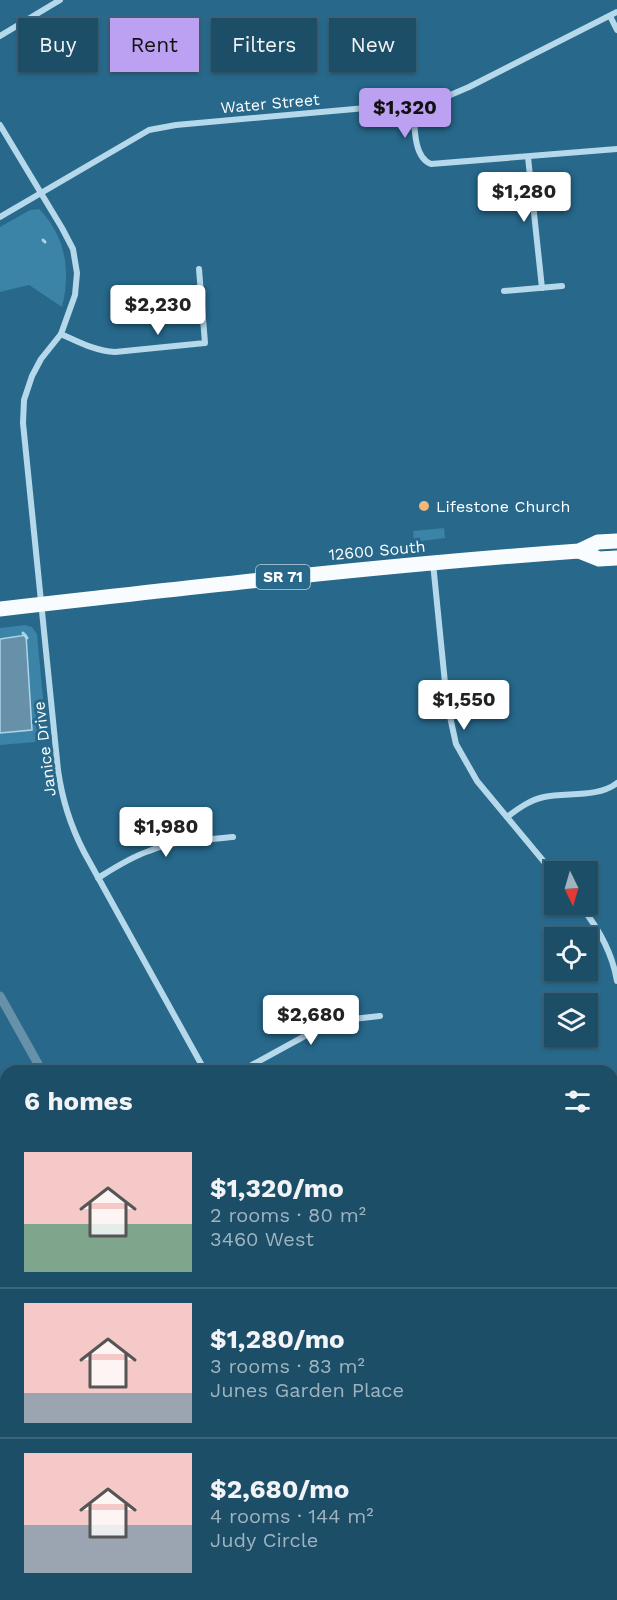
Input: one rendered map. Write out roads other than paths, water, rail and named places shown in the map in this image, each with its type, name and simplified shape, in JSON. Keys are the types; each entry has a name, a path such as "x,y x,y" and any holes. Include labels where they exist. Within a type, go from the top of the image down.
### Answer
{"main road":[{"name":"12600 South","path":"0,609 212,584 579,551 598,542 617,541"},
{"name":"12600 South","path":"579,551 599,559 617,558"}],"street":[{"path":"0,36 60,0"},
{"name":"Water Street","path":"0,217 148,130 176,125 413,104 441,99 470,87 617,12"},
{"path":"610,16 617,30"},
{"path":"413,104 419,153 425,162 440,165 617,149"},
{"path":"0,125 73,249 77,273 75,295 61,334 88,347 115,352 205,343 199,269"},
{"path":"528,157 542,288"},
{"path":"504,291 562,286"},
{"name":"Janice Drive","path":"61,334 41,358 32,376 24,400 23,423 60,784 71,825 202,1065"},
{"path":"434,563 447,703 452,731 469,769 544,862"},
{"path":"507,817 519,807 536,799 600,791 617,783"},
{"path":"98,878 135,857 161,846 233,837"},
{"path":"588,915 606,943 617,981"},
{"path":"252,1065 323,1026 344,1020 380,1016"}],"waterway":[{"path":"23,633 27,638"},
{"path":"0,996 39,1065"}],"place":[{"name":"Lifestone Church","path":"424,506"}]}
